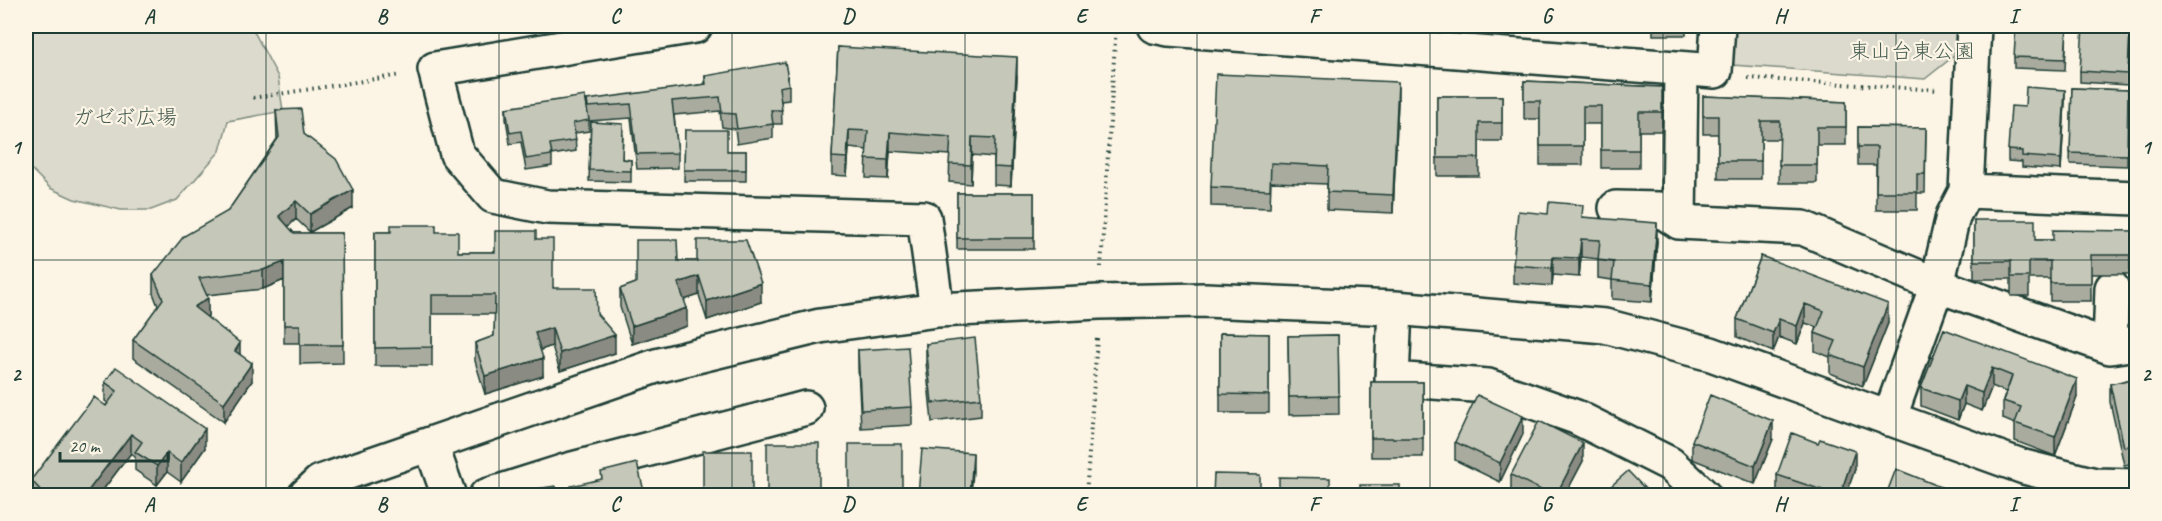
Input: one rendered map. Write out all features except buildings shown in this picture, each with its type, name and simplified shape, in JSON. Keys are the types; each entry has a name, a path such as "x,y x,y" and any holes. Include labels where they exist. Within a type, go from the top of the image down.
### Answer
{"street":[{"path":"695,26 435,69 458,154 493,196 547,207 924,218 937,310"},
{"path":"1154,26 1168,29 1715,72 1718,26"},
{"path":"1890,419 1937,285 1953,216 1966,191 1974,26"},
{"path":"1678,222 1682,69"},
{"path":"1966,191 2136,198"},
{"path":"1616,208 1659,209 1678,222 1803,228 1937,285 2123,345 2112,288"},
{"path":"305,495 320,482 656,366 820,326 937,310 1099,302 1205,300 1395,308 1605,326 1712,354 2024,467 2095,485 2136,486"},
{"path":"1395,308 1392,379 1488,386 1576,417 1670,464 1704,495"},
{"path":"486,495 565,471 806,408"},
{"path":"431,445 449,495"}],"path":[{"path":"1110,94 1116,26"},
{"path":"253,98 435,69"},
{"path":"1715,72 1737,77 1970,92"}],"green space":[{"name":"ガゼボ広場","path":"26,26 251,26 278,77 283,111 228,121 220,151 177,200 151,210 121,210 74,199 50,188 26,164"},
{"name":"東山台東公園","path":"1734,26 1957,26 1955,55 1925,79 1732,65"}]}
